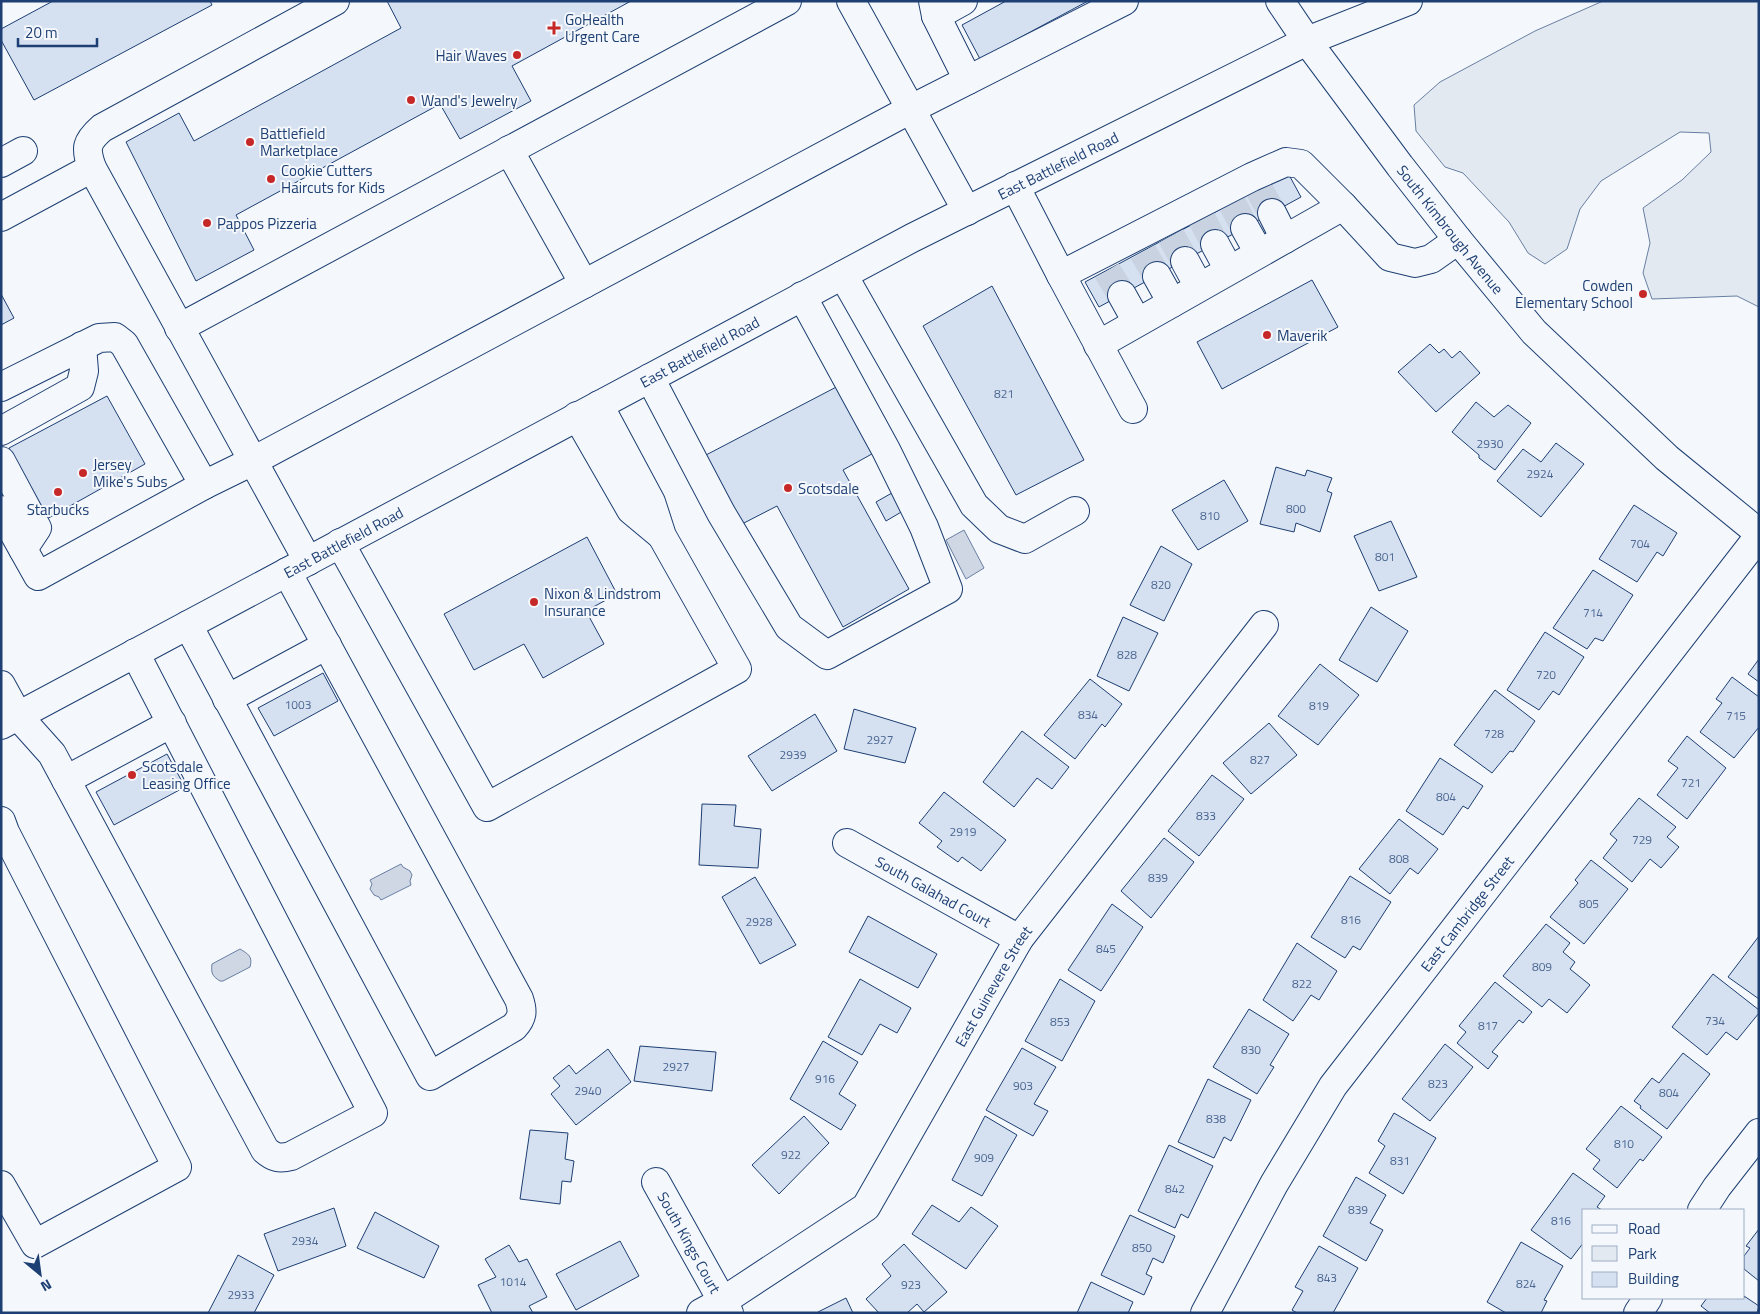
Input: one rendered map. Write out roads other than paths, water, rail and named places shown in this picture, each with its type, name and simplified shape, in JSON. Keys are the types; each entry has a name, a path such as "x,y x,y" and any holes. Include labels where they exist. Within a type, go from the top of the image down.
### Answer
{"street":[{"path":"188,625 430,1076 514,1027 522,1018 523,1009 519,999 327,645 298,566 253,461 92,168 87,153 90,138 102,128 335,1"},
{"path":"180,328 787,1"},
{"path":"851,1 967,211"},
{"path":"963,1 934,9 968,80"},
{"path":"1,510 38,576 204,485 253,461 911,109 1124,1"},
{"name":"South Kimbrough Avenue","path":"1280,1 1307,41 1400,166 1534,332 1667,458 1759,534"},
{"name":"East Battlefield Road","path":"10,720 802,296 1015,186 1307,41 1408,1"},
{"path":"509,150 584,284"},
{"path":"1061,275 1103,264 1256,183 1286,162 1301,164 1390,257 1415,263 1431,259 1458,240"},
{"path":"1,217 92,168"},
{"path":"1015,186 1133,410"},
{"path":"1098,345 1343,206"},
{"path":"1272,213 1285,239"},
{"path":"1245,228 1259,253"},
{"path":"1216,244 1229,270"},
{"path":"1185,261 1200,287"},
{"path":"843,275 974,505 999,528 1025,539 1075,511"},
{"path":"1157,276 1172,303"},
{"path":"1122,295 1137,322"},
{"path":"650,378 721,513 789,627 828,655 948,589 924,527 890,459 802,296"},
{"path":"1,387 99,338 115,336 124,344 204,485"},
{"path":"1,431 80,388 84,371 82,346"},
{"path":"340,543 486,807 737,669 662,536 650,502 588,411"},
{"path":"1,461 37,528 23,549"},
{"name":"East Cambridge Street","path":"1205,1313 1274,1184 1333,1086 1759,534"},
{"name":"East Guinevere Street","path":"717,1309 866,1208 1018,939 1264,625"},
{"path":"228,699 327,645"},
{"path":"1,685 10,720 52,754 265,1150 273,1156 281,1158 291,1156 373,1112 135,653"},
{"path":"66,780 172,723"},
{"path":"1,1184 35,1244 177,1167 2,829"},
{"name":"South Galahad Court","path":"847,843 1018,939"},
{"path":"1703,1209 1717,1187 1759,1133"},
{"name":"South Kings Court","path":"656,1182 717,1309"},
{"path":"1638,1313 1647,1299"}],"tunnel":[{"path":"1259,189 1272,213"},
{"path":"1232,203 1245,228"},
{"path":"1202,219 1215,244"},
{"path":"1171,236 1185,261"},
{"path":"1143,252 1157,276"},
{"path":"1107,271 1122,295"}],"place":[{"name":"GoHealth Urgent Care","path":"554,28"},
{"name":"Hair Waves","path":"517,55"},
{"name":"Wand's Jewelry","path":"411,100"},
{"name":"Battlefield Marketplace","path":"250,142"},
{"name":"Cookie Cutters Haircuts for Kids","path":"271,179"},
{"name":"Pappos Pizzeria","path":"207,223"},
{"name":"Cowden Elementary School","path":"1643,294"},
{"name":"Maverik","path":"1267,335"},
{"name":"Jersey Mike's Subs","path":"83,473"},
{"name":"Scotsdale","path":"788,488"},
{"name":"Starbucks","path":"58,492"},
{"name":"Nixon & Lindstrom Insurance","path":"534,602"},
{"name":"Scotsdale Leasing Office","path":"132,775"}]}
